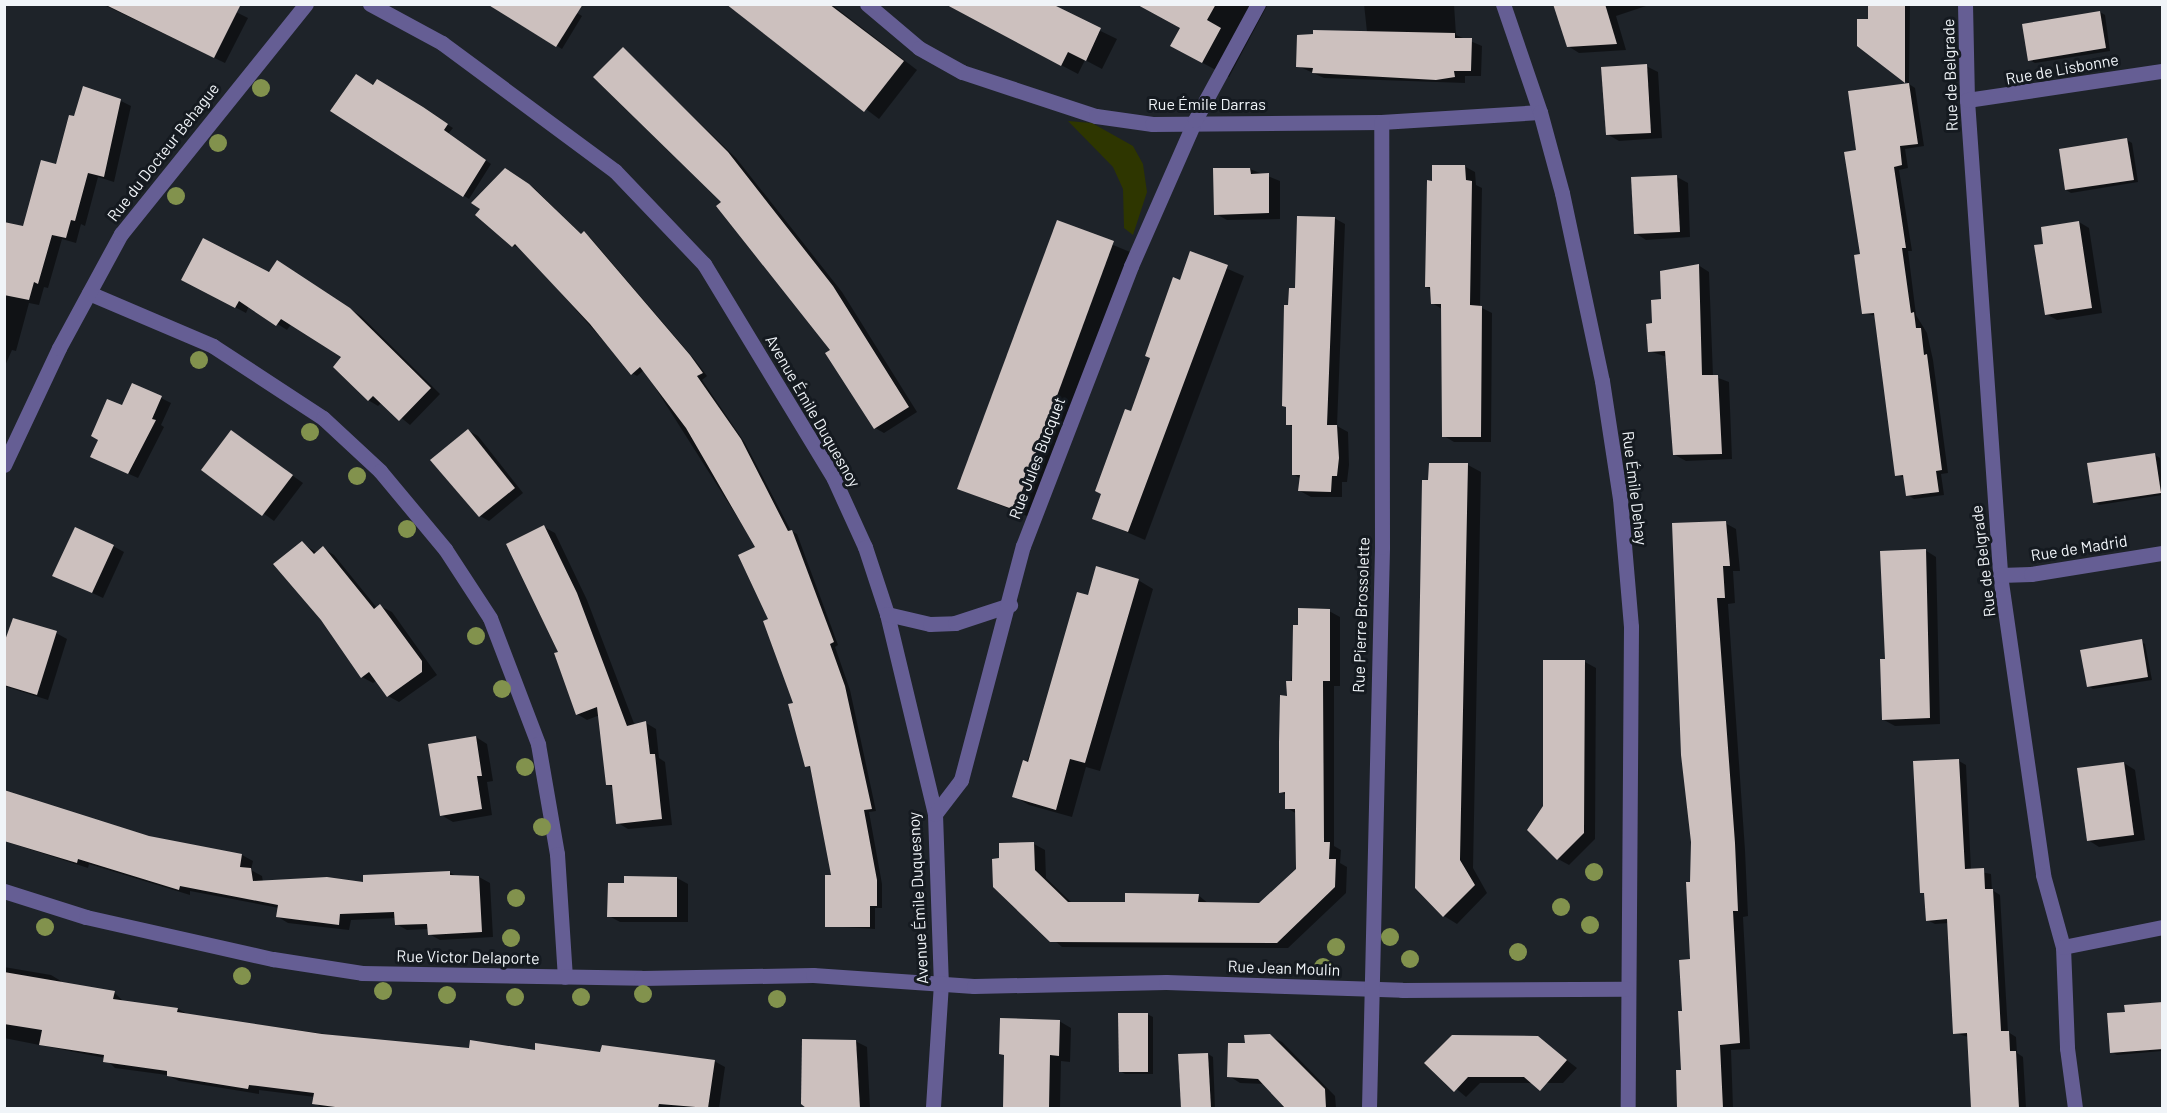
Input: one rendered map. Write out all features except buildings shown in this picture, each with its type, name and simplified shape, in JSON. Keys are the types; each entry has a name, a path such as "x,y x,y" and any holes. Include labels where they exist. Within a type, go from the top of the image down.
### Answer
{"street":[{"name":"Rue du Docteur Behague","path":"4,465 59,348 121,234 306,4"},
{"name":"Avenue Émile Duquesnoy","path":"370,4 442,43 615,171 704,264 834,479 865,547 887,614 935,814 941,983 933,1108"},
{"name":"Rue Émile Darras","path":"867,4 919,48 996,86 1096,116 1152,124 1195,120 1381,122 1540,112"},
{"name":"Rue Jules Bucquet","path":"935,814 961,780 1010,605 1023,546 1131,266 1195,120 1258,4"},
{"name":"Rue Émile Dehay","path":"1503,4 1540,112 1602,381 1620,498 1631,627 1626,989 1628,1108"},
{"name":"Rue de Belgrade","path":"1965,4 1967,99 2000,575 2043,875 2063,946 2067,1048 2075,1108"},
{"name":"Rue de Lisbonne","path":"1967,99 2163,71"},
{"name":"Rue Pierre Brossolette","path":"1369,1108 1382,547 1381,122"},
{"path":"89,293 213,346 323,418 380,471 445,549 490,618 538,744 557,854 565,977"},
{"name":"Rue de Madrid","path":"2000,575 2031,574 2163,554"},
{"path":"887,614 930,624 955,623 1010,605"},
{"name":"Rue Victor Delaporte","path":"4,891 86,918 273,959 362,973 565,977 813,975 941,983"},
{"path":"2063,946 2163,927"},
{"name":"Rue Jean Moulin","path":"941,983 1166,982 1372,989 1626,989"}],"green space":[{"path":"1068,121 1092,123 1133,146 1143,164 1147,192 1133,235 1124,228 1123,189 1113,167"}]}
